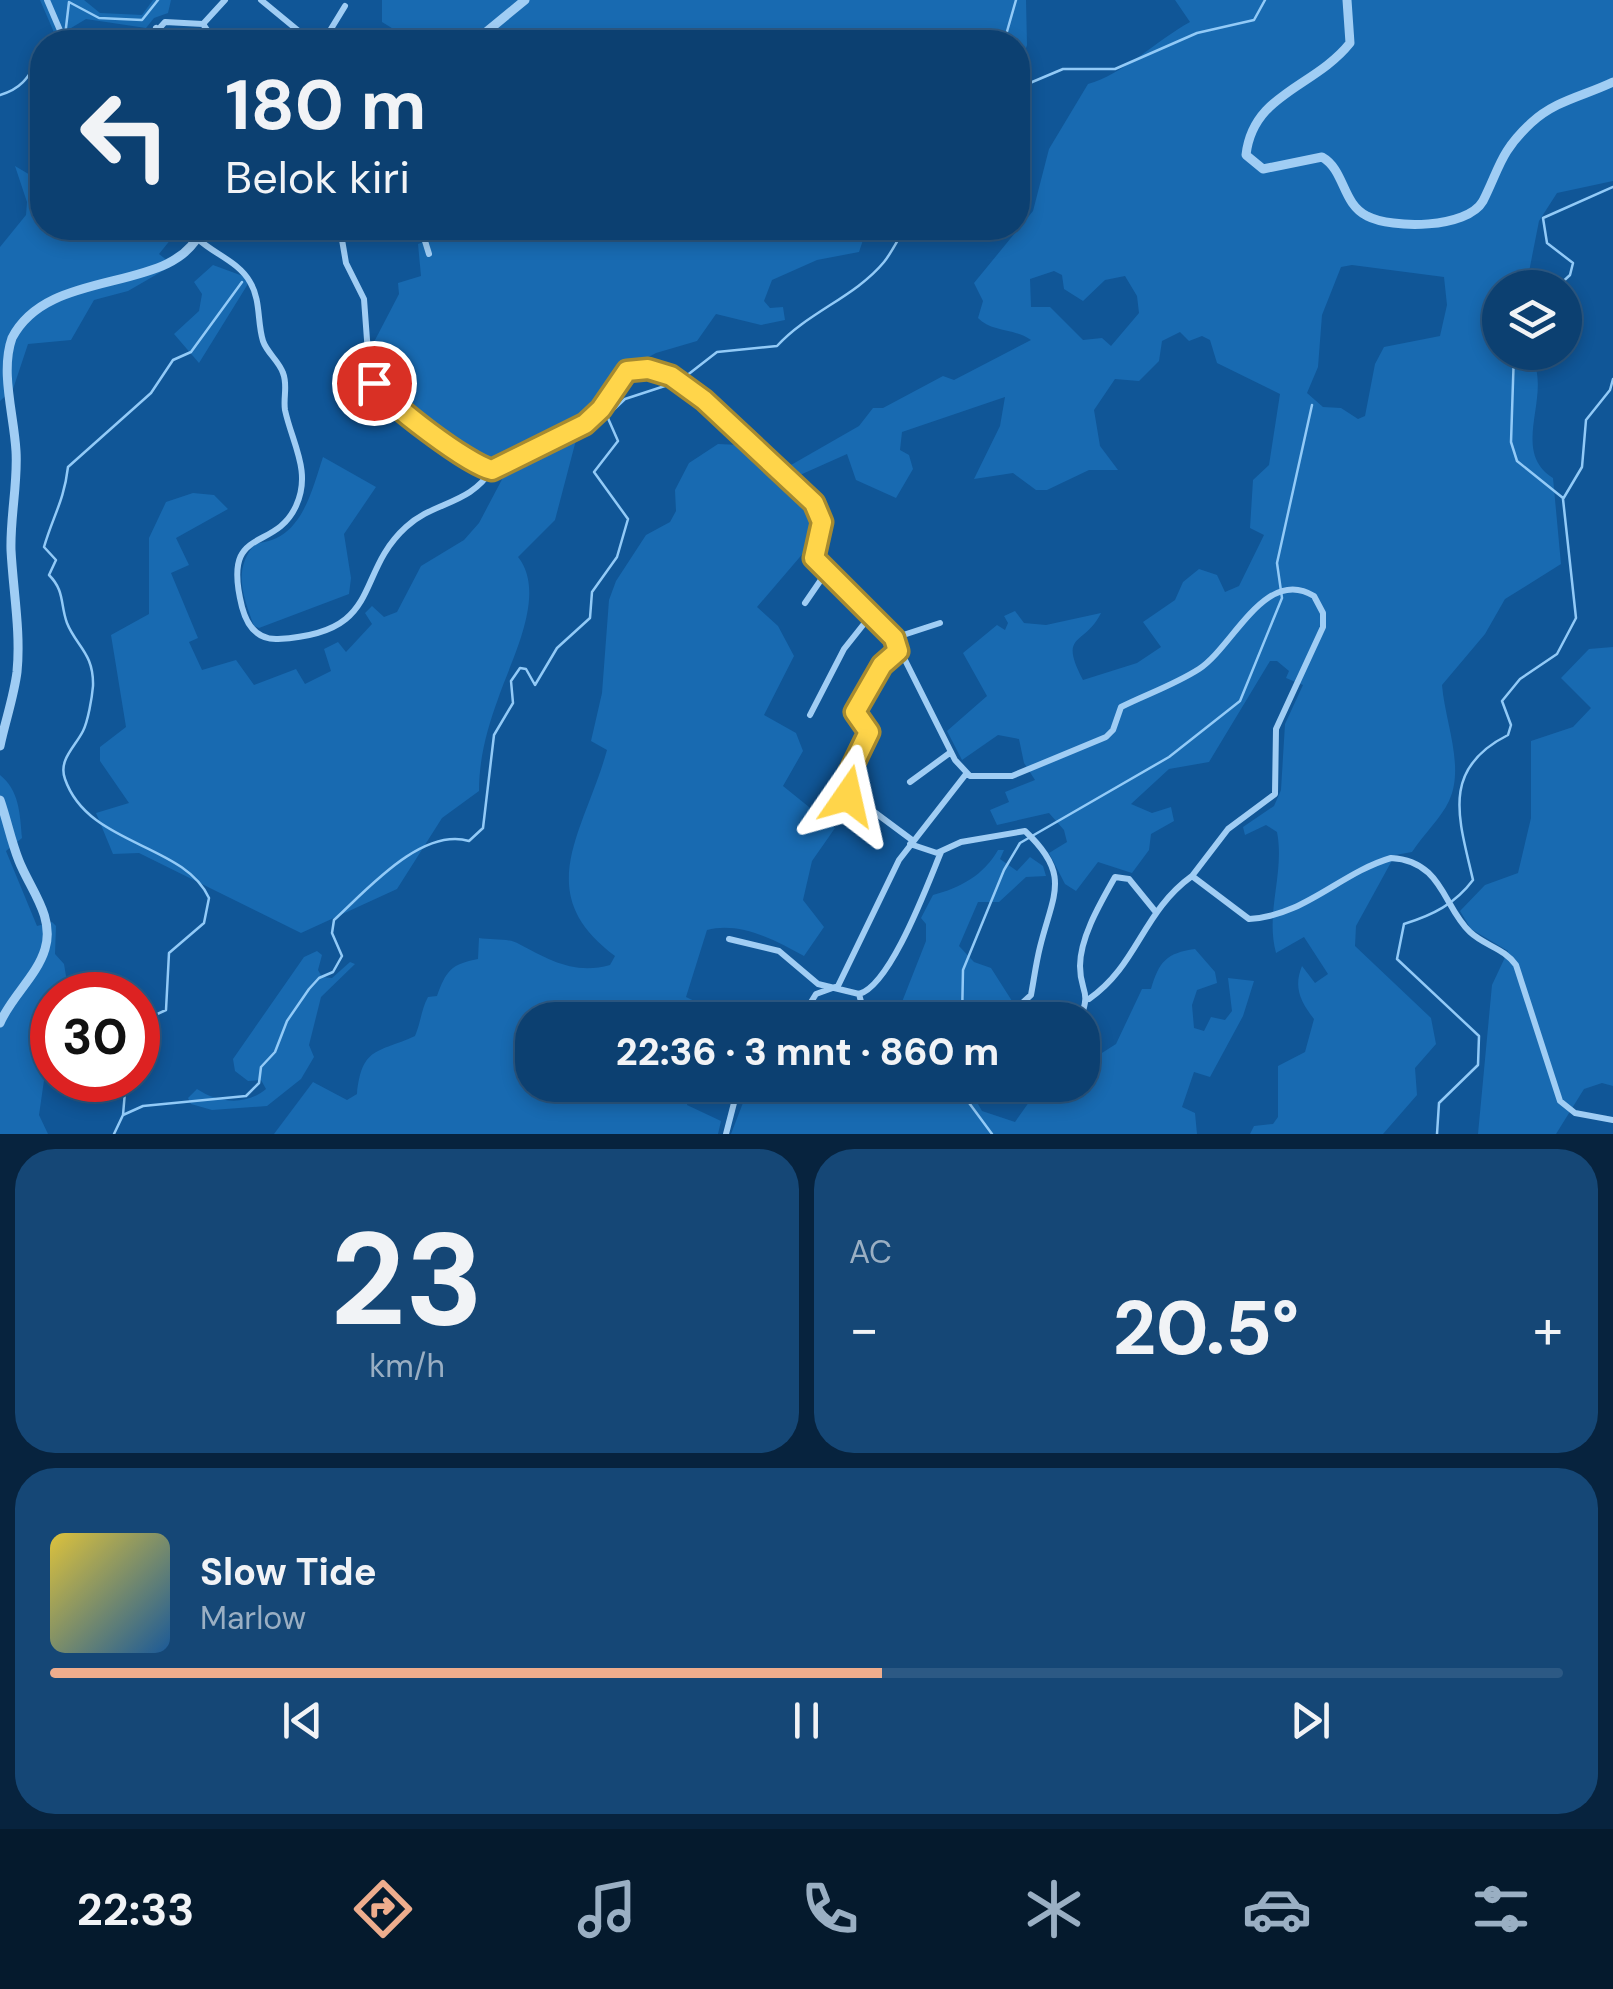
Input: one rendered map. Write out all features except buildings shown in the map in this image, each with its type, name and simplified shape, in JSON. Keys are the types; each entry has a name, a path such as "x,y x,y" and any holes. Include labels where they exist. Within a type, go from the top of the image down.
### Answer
{"street":[{"path":"47,0 57,30"},
{"path":"156,28 165,22 203,24 226,0"},
{"path":"260,0 297,30"},
{"path":"489,30 525,0"},
{"path":"1348,0 1350,43 1316,76 1258,116 1250,128 1246,155 1263,169 1322,157 1332,162 1361,214 1379,222 1420,224 1473,212 1482,201 1494,166 1530,124 1562,100 1613,82"},
{"path":"330,30 346,6"},
{"path":"203,24 207,30"},
{"path":"0,746 17,672 11,539 16,452 5,369 12,338 32,315 54,300 96,282 156,270 195,240"},
{"path":"201,240 239,268 252,287 264,343 284,373 286,410 302,464 300,492 291,515 251,541 238,563 242,607 256,633 268,639 296,637 348,617 365,600 401,531 418,518 470,495 492,470 585,424 601,409 627,371 648,369 682,384 814,503 822,522 814,558 894,638 966,774 996,779 1012,776 1106,737 1113,730 1121,707 1166,689 1209,662 1264,600 1282,591 1314,596 1324,620 1317,646 1276,729 1275,794 1228,830 1192,876 1167,894 1112,982 1087,1002"},
{"path":"342,240 348,272 364,298 369,367 379,390 472,462 492,470"},
{"path":"425,240 430,254"},
{"path":"805,602 827,572"},
{"path":"810,714 844,649 871,615"},
{"path":"894,638 940,623"},
{"path":"898,651 882,665 855,712 869,732 842,788 928,852 1025,831 1036,841 1056,874 1056,895 1031,995 1023,1002"},
{"path":"910,782 951,752"},
{"path":"811,1002 816,994 838,986 911,842 966,774"},
{"path":"0,800 19,861 42,909 48,938 41,960 11,998 0,1023"},
{"path":"729,939 778,951 818,984 859,994 874,986 899,945 942,851"},
{"path":"1192,876 1249,919 1298,908 1351,875 1391,858 1430,875 1474,935 1503,950 1516,965 1560,1100 1575,1113 1613,1120"},
{"path":"1088,999 1080,968 1083,944 1117,875 1129,879 1155,911"},
{"path":"859,994 861,1002"},
{"path":"726,1134 733,1102"}],"shaded area":[{"path":"40,0 84,0 100,13 142,15 153,0 171,0 168,13 154,18 146,28 86,19 68,30 53,30"},
{"path":"382,0 1026,0 1027,30 395,30 382,22"},
{"path":"1175,0 1613,0 1613,181 1557,193 1539,221 1529,270 1482,270 1482,370 1536,370 1534,452 1540,466 1553,478 1561,564 1505,599 1485,634 1442,685 1455,759 1449,801 1412,852 1395,855 1356,926 1355,946 1431,1018 1436,1044 1415,1068 1417,1095 1383,1134 1250,1134 1254,1126 1273,1124 1278,1117 1278,1066 1305,1052 1314,1019 1300,994 1302,966 1315,983 1328,974 1304,937 1276,953 1273,923 1279,862 1277,832 1266,825 1245,835 1243,827 1274,806 1281,790 1285,724 1303,685 1286,678 1289,671 1277,661 1270,661 1209,762 1169,769 1131,804 1152,813 1171,807 1174,821 1151,834 1149,850 1132,873 1098,862 1076,891 1065,884 1049,853 1067,842 1064,830 1049,813 997,825 990,810 1009,802 1005,792 1035,780 1024,763 1019,739 998,735 962,760 947,731 987,696 963,653 997,625 1005,630 1008,623 1004,616 1015,611 1024,623 1046,625 1101,613 1073,647 1083,680 1137,663 1161,647 1143,622 1175,600 1183,582 1199,569 1217,575 1225,592 1239,586 1264,535 1250,528 1253,480 1269,465 1280,394 1217,363 1210,340 1202,336 1189,341 1180,332 1162,341 1159,361 1139,381 1115,379 1094,410 1100,446 1118,470 1089,470 1047,490 1036,490 1013,473 974,479 1000,426 1005,397 902,432 900,450 909,455 913,469 896,498 856,480 847,454 791,479 784,469 859,426 873,408 883,408 943,376 954,380 1031,340 989,326 978,318 983,301 974,283 1009,240 1030,240 1030,215 1049,149 1088,84 1190,22","holes":["1352,265 1444,277 1447,305 1440,336 1384,347 1375,364 1365,416 1358,419 1341,408 1323,407 1307,393 1318,367 1322,315 1341,267","1054,271 1062,275 1064,289 1083,301 1105,280 1125,276 1137,296 1139,313 1111,346 1102,338 1083,340 1050,307 1031,307 1030,279"]},
{"path":"15,166 30,175 30,240 170,240 159,254 173,265 128,291 94,300 71,340 28,344 13,389 0,401 0,247 26,215 27,202"},
{"path":"428,240 863,240 859,252 817,260 772,280 764,301 770,308 783,307 785,320 761,325 716,314 697,341 656,353 614,376 581,421 555,520 518,557 526,572 528,608 487,733 479,791 442,818 397,889 301,933 139,853 113,854 96,813 129,803 100,761 100,747 126,727 111,635 149,614 149,538 166,502 193,493 214,495 228,509 176,538 189,565 171,573 198,638 189,642 202,670 236,660 254,685 296,669 305,684 331,671 324,649 338,642 346,652 372,624 365,613 372,606 384,617 397,612 421,566 464,540 479,523 508,468 448,437 437,441 403,420 381,402 368,377 364,338 374,342 399,294 398,283 421,276 418,244"},
{"path":"213,265 251,279 199,363 174,334 199,311 202,294 194,282"},
{"path":"718,444 740,445 815,513 805,551 757,607 778,626 794,656 764,715 796,733 803,751 783,786 835,828 812,861 803,900 824,927 804,956 744,930 707,930 686,997 696,1002 515,1002 515,1102 688,1102 721,1121 718,1134 274,1134 313,1082 347,1100 357,1094 368,1059 415,1036 428,997 437,996 456,966 478,959 479,938 515,942 574,967 610,965 615,956 589,932 575,909 569,885 577,835 607,750 591,741 602,693 609,600 616,581 646,535 670,522 676,511 675,490 689,463"},
{"path":"323,457 376,487 344,534 351,578 349,594 259,628 254,626 243,593 244,563 256,543 284,534 294,524 308,500"},
{"path":"1613,647 1613,1086 1602,1083 1584,1089 1556,1134 1478,1134 1492,985 1508,951 1471,929 1460,911 1485,885 1518,873 1531,818 1531,741 1573,727 1591,708 1561,678 1589,649"},
{"path":"0,775 15,795 22,838 6,851 37,926 52,922 56,926 55,954 65,972 30,972 30,1102 41,1102 39,1115 48,1134 0,1134"},
{"path":"998,850 1004,850 1000,859 1017,871 1030,857 1043,866 1046,876 1026,877 999,902 978,902 959,946 974,962 991,968 1012,1002 902,1002 926,941 926,924 921,918 933,895 953,889 986,867"},
{"path":"1195,949 1215,972 1217,983 1197,990 1192,1005 1194,1028 1204,1031 1211,1017 1225,1020 1232,1011 1228,978 1254,981 1243,1016 1210,1077 1194,1072 1182,1107 1195,1113 1197,1134 731,1134 743,1102 977,1102 982,1111 1015,1122 1029,1102 1100,1102 1100,1054 1116,1044 1142,989 1151,989 1161,966 1177,953"},
{"path":"317,951 322,955 318,970 322,977 332,978 350,962 355,964 321,997 309,1045 314,1057 301,1079 267,1106 212,1110 191,1104 188,1098 197,1089 232,1101 250,1098 266,1089 261,1080 248,1081 235,1071 233,1059 304,957"}],"waterway":[{"path":"66,30 69,2 99,18 142,20 158,0"},
{"path":"1007,30 1016,0"},
{"path":"1030,83 1063,69 1115,69 1197,33 1254,20 1265,0"},
{"path":"0,95 21,84 30,73"},
{"path":"1571,270 1573,263 1547,243 1543,218 1613,187"},
{"path":"681,380 717,352 777,346 872,274 898,240"},
{"path":"160,1013 166,1010 169,953 204,923 209,898 197,880 179,866 94,818 77,801 65,779 66,760 88,716 93,675 88,658 67,623 58,587 49,575 56,560 44,547 68,467 151,393 173,360 191,352 242,282"},
{"path":"1513,370 1511,442 1517,461 1563,498"},
{"path":"1437,1134 1439,1103 1478,1065 1479,1036 1397,959 1404,924 1443,908 1473,880 1460,816 1463,780 1486,748 1508,735 1511,725 1502,701 1520,679 1557,654 1576,618 1563,499 1582,467 1586,420 1610,390 1613,379"},
{"path":"123,1115 143,1106 246,1096 259,1083 261,1067 275,1052 287,1021 309,989 319,978 333,972 342,956 332,933 334,920 414,852 451,839 469,841 483,828 494,735 513,703 511,681 520,668 526,669 535,685 557,648 590,618 592,592 617,557 628,519 594,472 618,441 607,416 625,399 674,383"},
{"path":"962,1002 963,970 1004,870 1020,843 1169,757 1240,701 1282,598 1277,563 1312,405"},
{"path":"114,1134 124,1102"},
{"path":"968,1102 992,1134"}],"route":[{"path":"374,383 403,412 472,462 492,470 585,424 601,409 613,386 627,371 642,368 664,372 704,400 814,503 822,528 814,558 894,638 898,651 882,665 855,712 854,716 869,732 845,775 842,788 848,796"}]}
